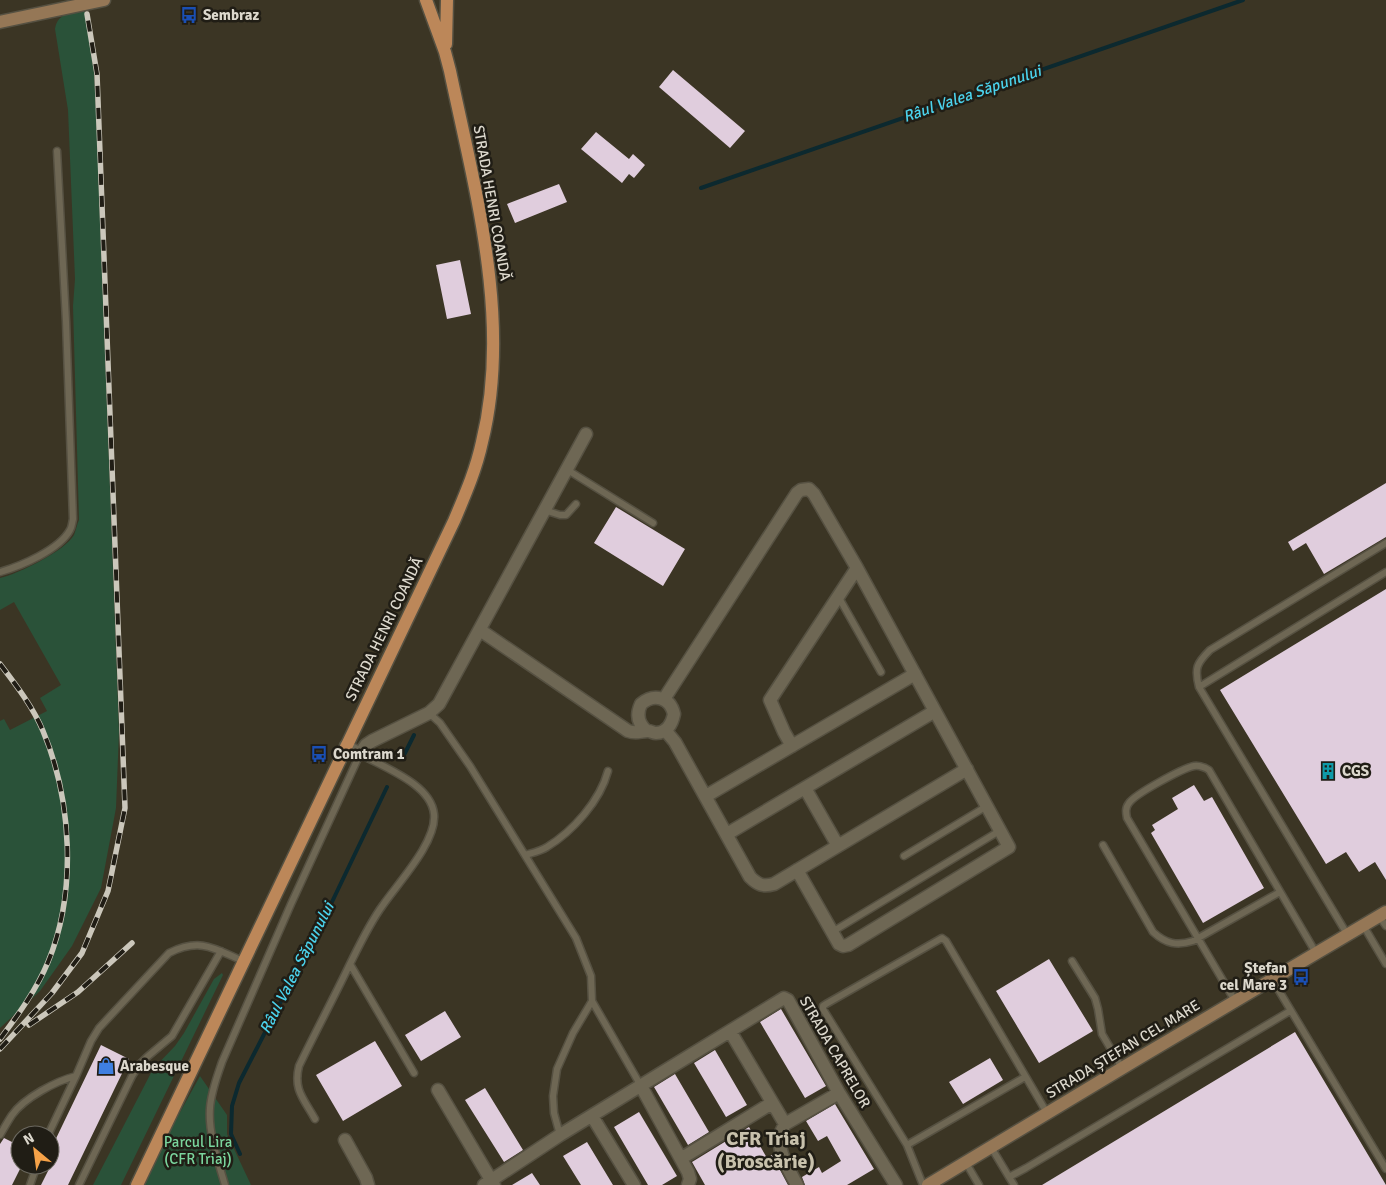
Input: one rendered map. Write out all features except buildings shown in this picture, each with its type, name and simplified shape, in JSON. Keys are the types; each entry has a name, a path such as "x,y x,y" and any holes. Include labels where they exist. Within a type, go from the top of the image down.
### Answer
{"main road":[{"path":"0,22 104,0"},
{"name":"STRADA HENRI COANDĂ","path":"137,1185 454,521 474,471 483,442 492,373 490,271 479,209 445,52 426,0"},
{"name":"STRADA HENRI COANDĂ","path":"445,52 447,0"},
{"name":"STRADA ȘTEFAN CEL MARE","path":"928,1185 1347,934 1384,918"}],"street":[{"path":"346,746 360,754 366,745 372,741 429,713 439,704 586,434"},
{"path":"664,699 796,493 809,489 814,494 857,568 1009,847 848,945 843,946 839,944 797,870"},
{"path":"792,746 770,700 857,568"},
{"path":"480,630 628,731 634,733 647,731"},
{"path":"706,796 915,674"},
{"path":"652,698 664,699 669,703 674,714 670,726 665,730 653,733 642,727 638,716 641,704 652,698"},
{"path":"727,834 935,711"},
{"path":"665,730 675,742 750,877 758,885 774,884 967,769"},
{"path":"805,788 838,846"},
{"name":"STRADA CAPRELOR","path":"730,1031 780,999 788,1000 839,1093 896,1185"},
{"path":"438,1090 490,1183 560,1135 730,1031 785,1124"},
{"path":"641,1086 682,1158 690,1179 688,1185"},
{"path":"794,1179 782,1153 780,1141 780,1134 785,1124 839,1093"},
{"path":"682,1158 772,1103"},
{"path":"592,1116 634,1185"},
{"path":"345,1140 368,1185"}],"lane":[{"path":"0,572 26,562 58,543 70,531 73,519 66,321 57,151"},
{"path":"566,469 653,522"},
{"path":"544,510 566,515 576,504"},
{"path":"1347,934 1199,687 1196,673 1199,660 1210,650 1386,543"},
{"path":"1199,687 1386,572"},
{"path":"838,596 881,672"},
{"path":"429,713 448,733 576,938 591,976 592,1001 641,1086"},
{"path":"225,1185 211,1131 210,1108 213,1088 226,1053 291,904 360,754 417,785 432,805 434,824 419,856 370,924 298,1066 296,1078 298,1090 315,1119"},
{"path":"1235,1001 1127,818 1126,811 1128,805 1133,798 1142,792 1195,765 1203,766 1209,770 1316,953"},
{"path":"525,855 547,847 575,824 595,802 608,771"},
{"path":"904,856 987,806"},
{"path":"832,932 1001,830"},
{"path":"1102,845 1153,932 1161,939 1170,943 1183,944 1198,938 1280,892"},
{"path":"1363,926 1386,964"},
{"path":"922,1185 907,1145 823,1009 823,1006 826,1004 878,974 942,938 946,941 1047,1113"},
{"path":"53,1125 90,1041 99,1028 163,958 180,947 193,944 205,945 245,962"},
{"path":"79,1185 132,1076 147,1057 172,1036 221,951"},
{"path":"1072,961 1094,998 1098,1009 1102,1034 1122,1068"},
{"path":"350,964 414,1073"},
{"path":"1272,979 1386,1169"},
{"path":"560,1135 554,1113 553,1096 557,1069 572,1033 592,1001"},
{"path":"1009,1177 1290,1011"},
{"path":"0,1135 13,1113 28,1101 67,1078 76,1076"},
{"path":"907,1145 1025,1077"},
{"path":"991,1147 1014,1185"},
{"path":"966,1163 979,1185"}],"green space":[{"path":"85,11 94,73 96,111 119,732 116,808 101,888 72,946 40,991 0,1028 0,721 4,719 10,730 47,711 40,698 61,685 14,602 0,610 0,578 29,567 61,548 74,535 79,520 73,306 75,279 68,110 55,29 59,19 62,17"},
{"path":"222,973 223,975 121,1185 93,1185 153,1069 175,1046 214,979"},
{"name":"Parcul Lira (CFR Triaj)","path":"200,1076 227,1115 227,1134 251,1185 140,1185"}],"waterway":[{"name":"Râul Valea Săpunului","path":"701,188 1243,0"},
{"name":"Râul Valea Săpunului","path":"403,757 414,735"},
{"name":"Râul Valea Săpunului","path":"240,1154 231,1134 232,1106 239,1083 331,904 387,787"}],"railway":[{"path":"0,1049 52,993 82,953 108,891 125,808 97,74 87,14"},
{"path":"0,664 18,688 39,722 53,758 65,816 67,846 64,906 48,962 33,992 0,1039"},
{"path":"29,1025 78,992 132,943"}],"place":[{"name":"Sembraz","path":"189,15"},
{"name":"Comtram 1","path":"319,754"},
{"name":"CGS","path":"1328,771"},
{"name":"Ștefan cel Mare 3","path":"1301,977"},
{"name":"Arabesque","path":"106,1066"}],"district":[{"name":"CFR Triaj (Broscărie)","path":"766,1150"}]}
